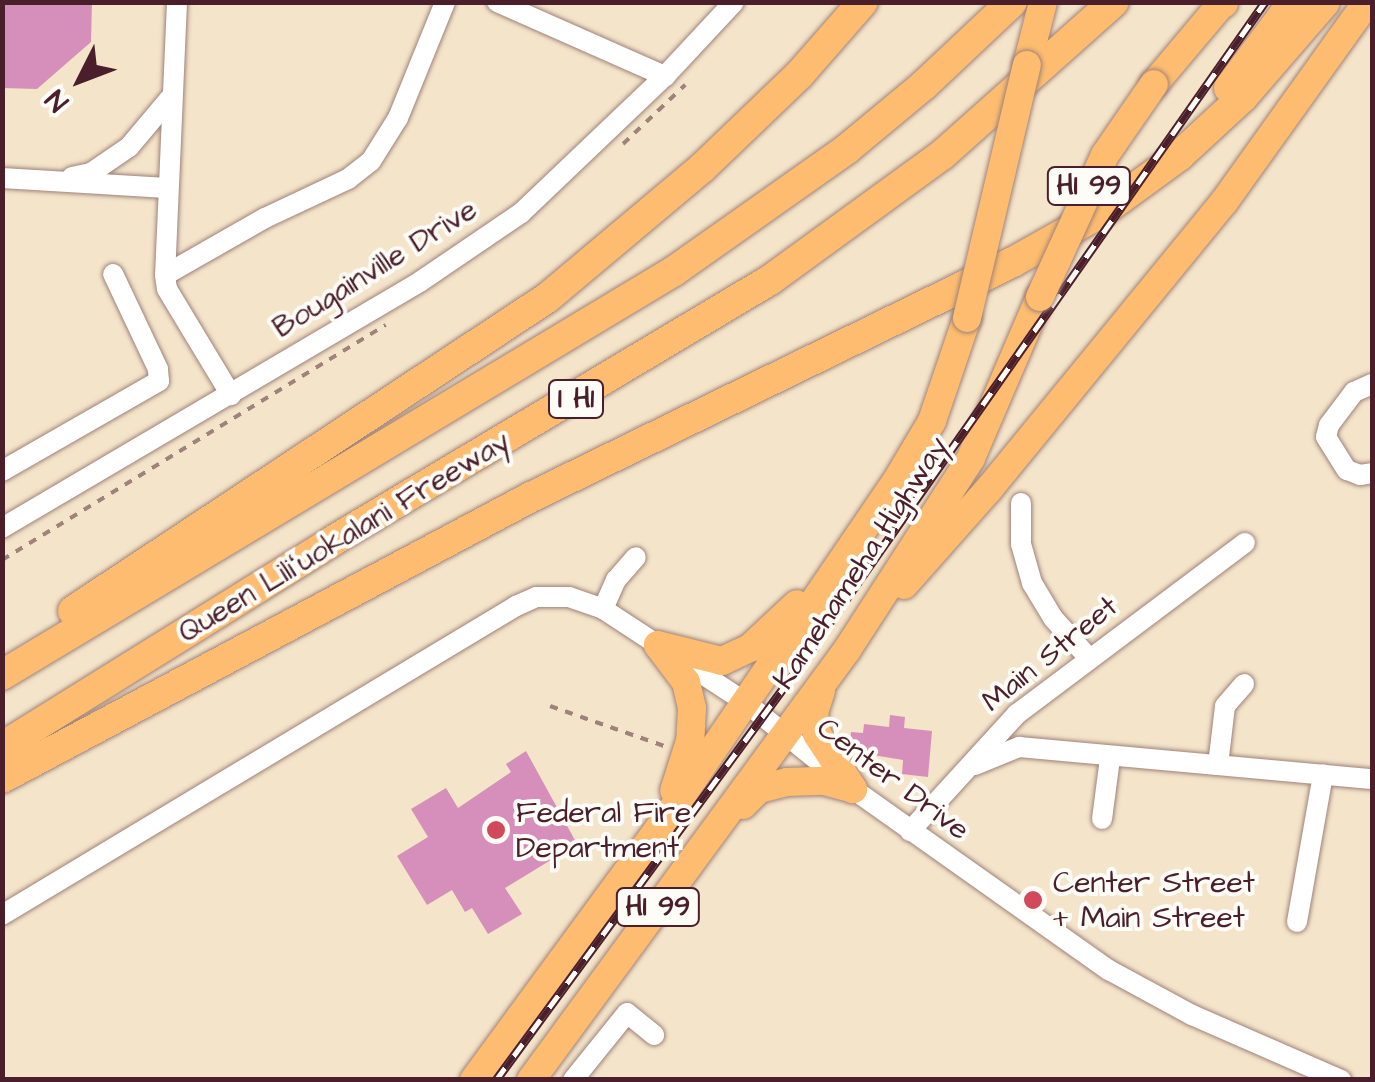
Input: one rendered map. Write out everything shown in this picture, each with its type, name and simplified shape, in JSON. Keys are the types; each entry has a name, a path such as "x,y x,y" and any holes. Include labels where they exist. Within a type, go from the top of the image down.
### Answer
{"highway":[{"path":"748,125 852,2"},
{"path":"2,658 547,298 650,215 748,125 863,2"},
{"name":"Queen Liliʻuokalani Freeway","path":"2,675 674,271 846,149 924,85 1012,2"},
{"name":"Queen Liliʻuokalani Freeway","path":"2,747 334,540 770,280 942,155 1114,2"},
{"path":"1102,212 1152,159 1212,108 1294,2"},
{"path":"2,778 531,497 1014,262 1102,212 1179,156 1230,109 1325,2"}],"main road":[{"path":"1027,64 1031,2"},
{"name":"Kamehameha Highway","path":"474,1080 665,820 932,421 967,318 1043,2"},
{"name":"Kamehameha Highway","path":"532,1080 787,736 971,458 1104,155 1154,84 1223,2"},
{"path":"847,650 988,489 1224,202 1367,2"},
{"path":"658,645 722,661 750,648 829,577"},
{"path":"658,645 686,682 692,708 690,740 665,820"},
{"path":"823,684 814,712 817,734 853,789"},
{"path":"706,841 759,789 787,782 824,781 853,789"}],"street":[{"path":"178,2 164,275 167,289 231,394"},
{"path":"164,275 265,218 348,179 371,160 398,118 445,2"},
{"path":"496,2 665,76"},
{"name":"Bougainville Drive","path":"2,528 421,280 521,213 665,76 734,2"},
{"path":"60,180 91,173 129,147 172,96"},
{"path":"2,178 168,188"},
{"path":"2,472 159,381 158,369 112,274"},
{"path":"1372,384 1354,392 1330,424 1326,438 1347,470 1360,476 1372,473"},
{"path":"1021,502 1021,544 1032,583 1054,618 1088,657"},
{"name":"Main Street","path":"910,831 1017,714 1245,543"},
{"path":"603,609 616,580 636,556"},
{"name":"Center Drive","path":"2,915 516,606 536,596 570,597 603,609 744,702 910,831 1108,970 1192,1015 1341,1080"},
{"path":"1218,765 1225,706 1244,684"},
{"path":"960,772 1019,747 1372,779"},
{"path":"1102,819 1110,758"},
{"path":"1297,922 1323,774"},
{"path":"574,1080 627,1013 654,1035"}],"path":[{"path":"550,706 673,750"}],"building":[{"path":"2,2 92,2 91,42 37,89 2,88"},
{"path":"890,715 905,717 904,728 932,731 928,777 902,774 903,760 849,751 851,732 863,733 864,724 889,727"},
{"name":"Federal Fire Department","path":"526,751 577,844 505,888 522,914 488,934 472,908 465,912 452,890 427,905 397,856 428,837 411,809 446,788 458,808 511,772 506,764"}],"railway":[{"path":"496,1080 793,675 1265,2"}],"place":[{"name":"Federal Fire Department","path":"496,830"},
{"name":"Center Street + Main Street","path":"1033,900"}]}
